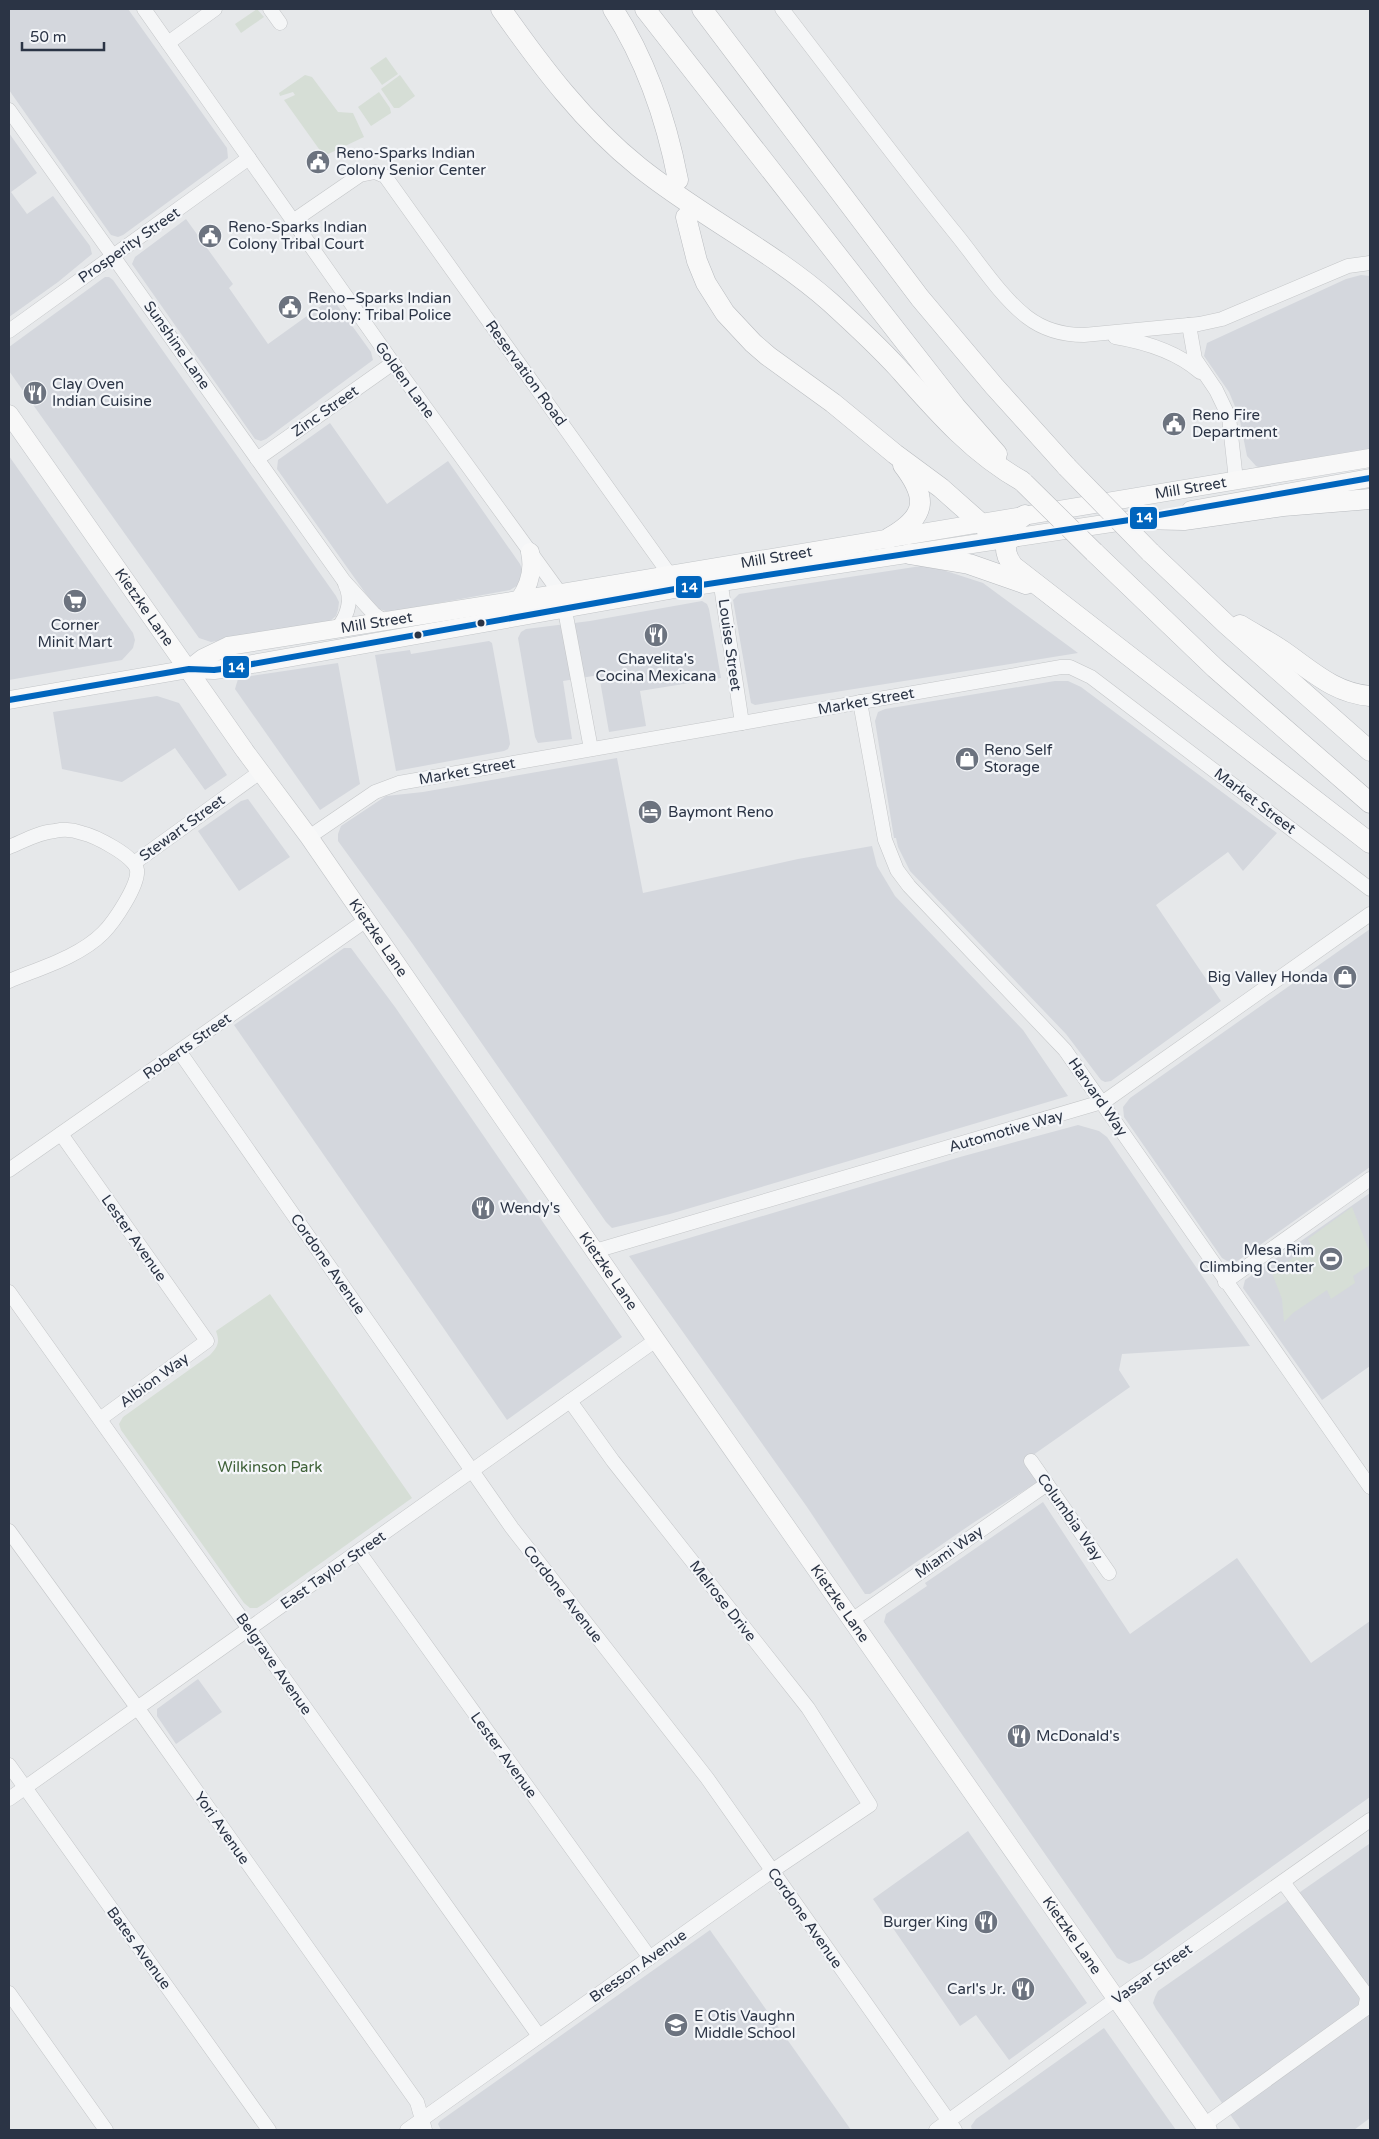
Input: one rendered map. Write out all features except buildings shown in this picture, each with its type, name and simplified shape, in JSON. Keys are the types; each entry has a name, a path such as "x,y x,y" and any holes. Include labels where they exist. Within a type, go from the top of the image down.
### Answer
{"highway":[{"path":"501,9 566,96 624,154 658,181 786,267 820,294 890,360 966,441 1001,470 1023,482"},
{"path":"613,9 637,49 654,89 667,128 678,180"},
{"path":"645,9 955,406 1023,482 1215,668 1370,803"},
{"path":"702,9 920,298 994,386 1067,467 1150,552 1264,658 1370,751"},
{"path":"686,217 694,250 704,278 718,304 739,328 768,356 833,403 894,454 941,488 979,523 992,531 1009,537"},
{"path":"889,538 913,521 918,512 920,500 915,483 894,454"},
{"path":"1136,520 1184,520 1283,506 1370,499"},
{"path":"1025,515 1014,524 1009,537 1006,553 1013,566 1370,844"},
{"path":"909,554 950,559 988,569 1032,586 1062,604"},
{"path":"1190,590 1219,612 1281,650 1328,684 1349,693 1370,696"}],"main road":[{"name":"Kietzke Lane","path":"9,414 260,772 309,837 365,921 656,1340 1206,2128"},
{"name":"Mill Street","path":"9,700 189,669 214,670 230,668 562,601 719,574 889,538 1370,458"},
{"name":"Mill Street","path":"189,669 203,658 228,646 337,628 519,600 562,601 670,575 719,574 909,554 1009,537 1136,520 1370,478"},
{"path":"519,600 530,579 532,565 530,552"}],"street":[{"name":"Golden Lane","path":"144,9 393,363 530,552 562,601 590,749"},
{"path":"168,43 215,9"},
{"path":"270,9 280,23"},
{"path":"782,9 907,172 1012,303 1028,318 1048,329 1066,334 1130,340 1164,350 1186,361 1211,382"},
{"name":"Sunshine Lane","path":"9,110 344,581 374,614 384,621"},
{"name":"Prosperity Street","path":"9,332 249,158"},
{"name":"Reservation Road","path":"293,221 360,175 380,173 393,186 670,575"},
{"path":"1084,335 1189,325 1232,316 1348,266 1370,263"},
{"path":"1189,325 1195,359 1221,398 1228,417 1236,480"},
{"name":"Zinc Street","path":"257,459 393,363"},
{"name":"Louise Street","path":"719,574 742,722"},
{"name":"Sunshine Lane","path":"337,628 345,617 348,608 348,593 344,581"},
{"name":"Market Street","path":"309,837 375,792 389,786 742,722 1070,667 1091,677 1370,890"},
{"name":"Harvard Way","path":"860,702 885,840 897,870 909,886 1065,1050 1369,1484"},
{"name":"Stewart Street","path":"9,981 78,952 104,932 118,914 137,878 137,870 134,863 260,772"},
{"path":"9,847 42,833 70,830 94,838 129,857 134,863"},
{"name":"Automotive Way","path":"596,1251 1102,1102 1370,914"},
{"name":"Roberts Street","path":"9,1170 365,921"},
{"name":"Cordone Avenue","path":"179,1051 512,1528 707,1778 952,2126"},
{"name":"Lester Avenue","path":"61,1134 207,1341"},
{"path":"1226,1282 1370,1179"},
{"name":"Belgrave Avenue","path":"9,1292 539,2036"},
{"name":"East Taylor Street","path":"9,1799 656,1340"},
{"name":"Albion Way","path":"100,1419 207,1341"},
{"name":"Melrose Drive","path":"570,1401 613,1461 808,1708 870,1805"},
{"name":"Columbia Way","path":"1031,1461 1109,1573"},
{"name":"Miami Way","path":"852,1620 1047,1484"},
{"name":"Yori Avenue","path":"9,1530 417,2102 424,2125"},
{"name":"Lester Avenue","path":"359,1552 650,1958"},
{"name":"Bates Avenue","path":"9,1765 269,2130"},
{"name":"Bresson Avenue","path":"407,2130 424,2125 539,2036 772,1871 870,1805"},
{"name":"Vassar Street","path":"936,2130 952,2126 1116,1999 1370,1820"},
{"path":"1206,2128 1365,2010 1367,1998 1365,1993 1283,1882"},
{"path":"9,1993 106,2130"}],"shaded area":[{"path":"9,9 128,9 227,148 228,158 123,235 118,237 111,235 9,90"},
{"path":"9,133 37,173 11,192 27,214 53,196 90,246 92,254 58,282 9,317"},
{"path":"186,219 233,284 229,288 268,344 332,298 371,352 373,360 261,441 255,439 132,264 135,257"},
{"path":"1361,275 1370,276 1370,449 1260,468 1256,466 1247,456 1239,416 1229,392 1204,356 1207,343 1346,279"},
{"path":"105,277 113,280 336,596 339,602 338,610 336,616 330,621 211,642 199,638 9,371 9,347"},
{"path":"330,423 387,504 448,461 520,564 523,572 520,584 510,590 389,612 376,608 277,469 278,460"},
{"path":"9,456 133,633 135,640 133,648 122,660 9,680"},
{"path":"921,566 943,570 983,583 1078,653 755,705 751,703 733,600 739,594"},
{"path":"702,601 707,604 709,609 721,678 640,691 646,726 609,732 599,675 563,681 572,739 538,743 535,737 518,638 521,632 526,629 590,621"},
{"path":"489,641 492,643 509,736 510,744 508,749 396,771 375,655 410,650 411,654"},
{"path":"338,663 360,784 320,810 235,689 238,679 244,677"},
{"path":"1055,681 1068,681 1081,687 1277,833 1243,871 1228,852 1156,905 1221,1001 1111,1081 1105,1082 1101,1080 1066,1034 910,871 898,847 896,838 894,838 875,721 878,712 885,709"},
{"path":"157,696 179,703 227,775 205,790 175,748 122,782 62,769 53,712"},
{"path":"617,758 643,893 798,859 872,846 877,866 895,896 1023,1030 1068,1096 670,1214 612,1228 338,841 338,834 341,826 386,796 423,792"},
{"path":"248,799 290,857 239,891 198,831 241,801"},
{"path":"1370,929 1370,1167 1236,1262 1227,1261 1222,1258 1124,1117 1123,1107 1130,1098"},
{"path":"344,948 351,948 395,1007 622,1337 507,1420 234,1025"},
{"path":"1078,1125 1099,1131 1107,1137 1250,1346 1122,1354 1119,1370 1130,1387 1026,1460 1039,1481 973,1523 870,1594 865,1594 807,1507 629,1256 960,1157"},
{"path":"1370,1193 1370,1366 1322,1400 1243,1288 1245,1280"},
{"path":"1043,1502 1130,1634 1237,1558 1311,1663 1370,1621 1370,1797 1142,1959 1129,1964 1117,1958 884,1622 886,1614 927,1586 925,1583"},
{"path":"198,1679 222,1712 176,1744 157,1716 157,1709"},
{"path":"968,1831 1087,2003 1009,2060 976,2015 960,2026 873,1899"},
{"path":"1369,1844 1370,2118 1354,2130 1241,2130 1156,2009 1153,2003 1155,1997 1158,1991"},
{"name":"E Otis Vaughn Middle School","path":"710,1930 851,2130 441,2130 438,2124 440,2121"},
{"path":"1104,2028 1176,2130 972,2130 971,2126 976,2119"}],"green space":[{"path":"257,9 264,17 241,33 235,24"},
{"path":"386,57 398,74 382,85 370,68"},
{"path":"305,75 312,77 338,112 353,113 364,137 324,156 284,100 295,95 293,92 280,96 279,93"},
{"path":"400,75 415,96 399,108 394,108 381,89"},
{"path":"379,92 390,108 391,113 371,126 358,107"},
{"name":"Mesa Rim Climbing Center","path":"1352,1207 1370,1253 1370,1265 1353,1276 1355,1283 1331,1299 1327,1290 1293,1313 1284,1322 1282,1299 1272,1273 1311,1245 1308,1239"},
{"name":"Wilkinson Park","path":"270,1294 412,1498 265,1603 257,1608 250,1608 244,1603 121,1430 119,1424 123,1417 210,1355 218,1344 216,1331"}],"transit line":[{"name":"14","path":"9,700 189,669 214,670 230,668 675,589 1136,519 1370,478"}],"place":[{"name":"Reno-Sparks Indian Colony Senior Center","path":"318,162"},
{"name":"Reno-Sparks Indian Colony Tribal Court","path":"210,236"},
{"name":"Reno–Sparks Indian Colony: Tribal Police","path":"290,307"},
{"name":"Clay Oven Indian Cuisine","path":"35,393"},
{"name":"Reno Fire Department","path":"1174,424"},
{"name":"Corner Minit Mart","path":"75,601"},
{"name":"Chavelita's Cocina Mexicana","path":"656,635"},
{"name":"Reno Self Storage","path":"967,759"},
{"name":"Baymont Reno","path":"650,812"},
{"name":"Big Valley Honda","path":"1345,977"},
{"name":"Wendy's","path":"483,1208"},
{"name":"Mesa Rim Climbing Center","path":"1331,1259"},
{"name":"McDonald's","path":"1019,1736"},
{"name":"Burger King","path":"986,1922"},
{"name":"Carl's Jr.","path":"1023,1989"},
{"name":"E Otis Vaughn Middle School","path":"676,2025"}]}
